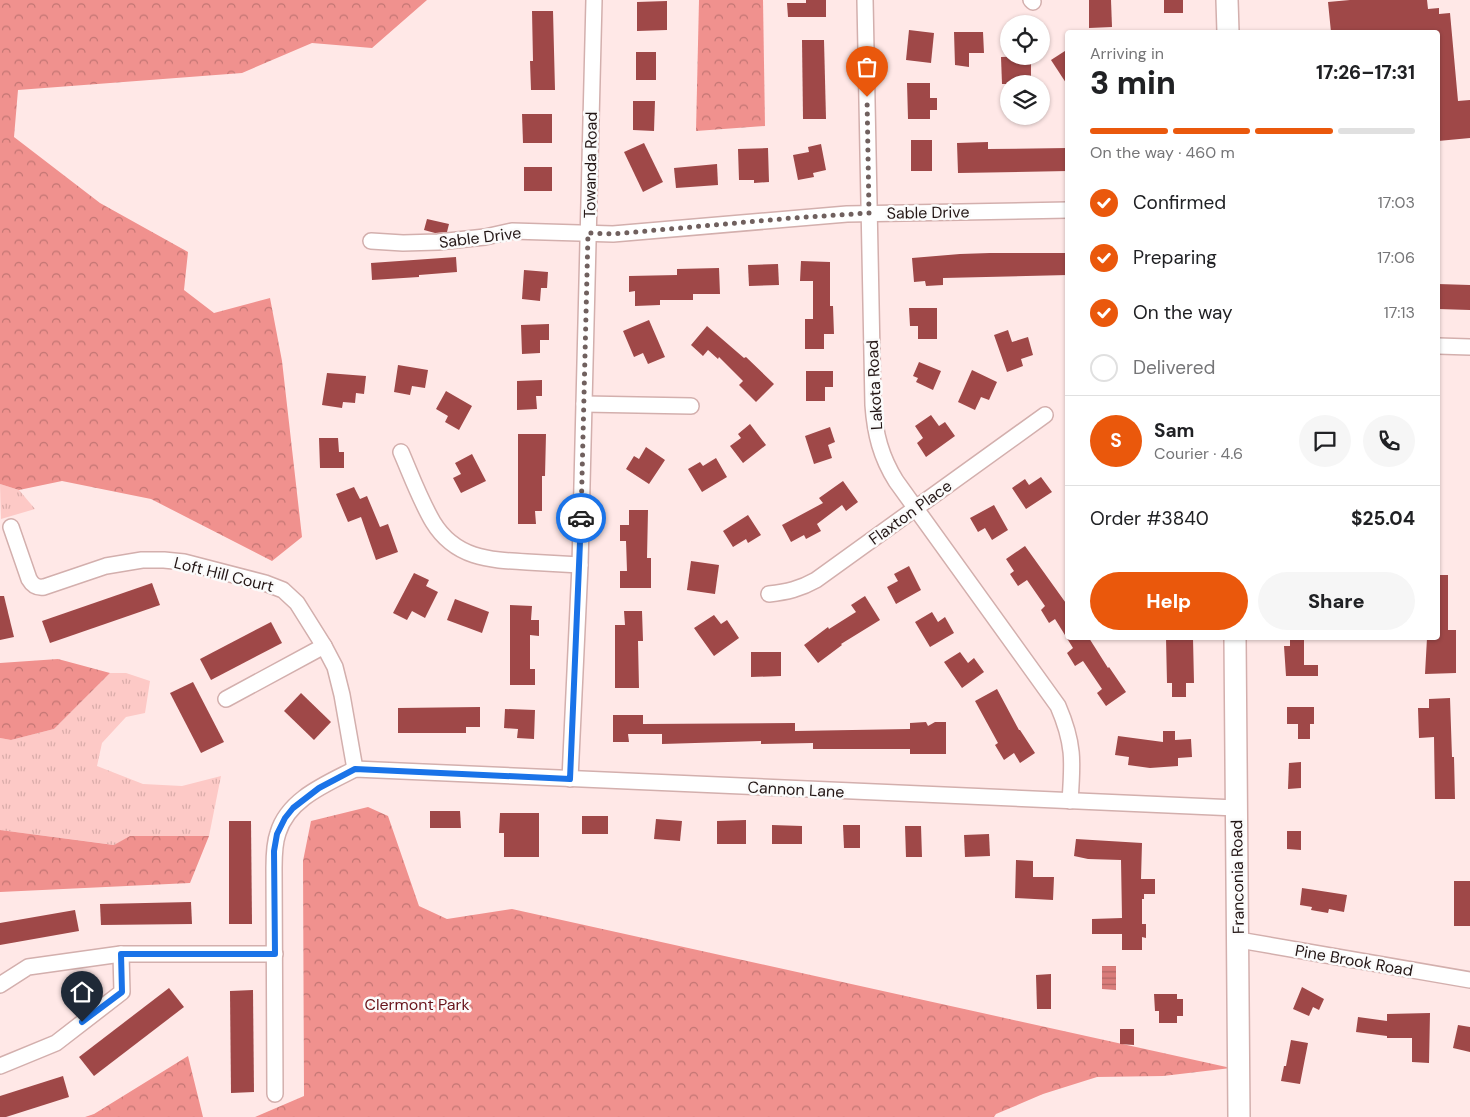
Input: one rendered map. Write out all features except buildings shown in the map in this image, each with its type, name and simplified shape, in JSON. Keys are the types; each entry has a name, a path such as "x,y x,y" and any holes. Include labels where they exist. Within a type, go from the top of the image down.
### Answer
{"main road":[{"path":"1227,0 1228,30"},
{"name":"Franconia Road","path":"1235,640 1239,1117"}],"street":[{"name":"Towanda Road","path":"570,779 580,564 594,0"},
{"name":"Lakota Road","path":"865,0 874,427 877,441 887,467 915,508 1058,706 1066,726 1072,750 1070,801"},
{"name":"Sable Drive","path":"371,241 403,244 438,242 512,231 613,234 869,213 1065,210"},
{"path":"1440,346 1470,347"},
{"path":"584,404 690,406"},
{"name":"Flaxton Place","path":"768,594 803,588 816,580 1045,414"},
{"path":"401,452 433,521 445,537 457,547 472,555 496,561 580,564"},
{"name":"Loft Hill Court","path":"11,527 29,580 38,588 106,566 157,560 184,562 265,583 284,590 297,603 333,662 338,678 355,769"},
{"path":"226,700 324,646"},
{"path":"276,1094 274,851 277,834 281,824 293,808 310,794 355,769"},
{"name":"Cannon Lane","path":"355,769 1236,808"},
{"name":"Pine Brook Road","path":"1239,940 1470,980"},
{"path":"0,985 28,967 121,954 275,954"},
{"path":"0,1066 56,1043 122,992 121,954"}],"green space":[{"path":"0,0 427,0 372,48 312,43 242,73 18,90 14,137 100,203 188,252 184,290 214,313 270,298 282,361 302,537 272,561 151,499 62,481 19,490 0,484"},
{"path":"699,0 763,0 765,126 696,131"},
{"path":"0,484 19,490 35,509 1,519"},
{"path":"58,659 110,673 54,729 11,740 0,738 0,663"},
{"path":"110,673 126,673 150,681 145,713 126,717 102,743 97,766 143,784 182,786 221,776 209,836 131,836 115,845 0,830 0,738 11,740 54,729"},
{"name":"Clermont Park","path":"368,807 388,816 419,906 447,919 512,909 1231,1068 1163,1076 1097,1077 1043,1094 996,1114 994,1117 255,1117 304,1096 303,861 311,821"},
{"path":"0,830 114,845 130,836 209,836 190,883 0,892"},
{"path":"188,1056 203,1117 85,1117 94,1114"}],"shaded area":[{"path":"1102,966 1116,966 1116,990 1102,989"}],"way so far":[{"path":"581,518 588,233 613,234 869,213 867,97"}],"route":[{"path":"82,1022 122,992 121,954 275,954 274,851 281,824 293,808 310,794 355,769 570,779 581,518"}]}
